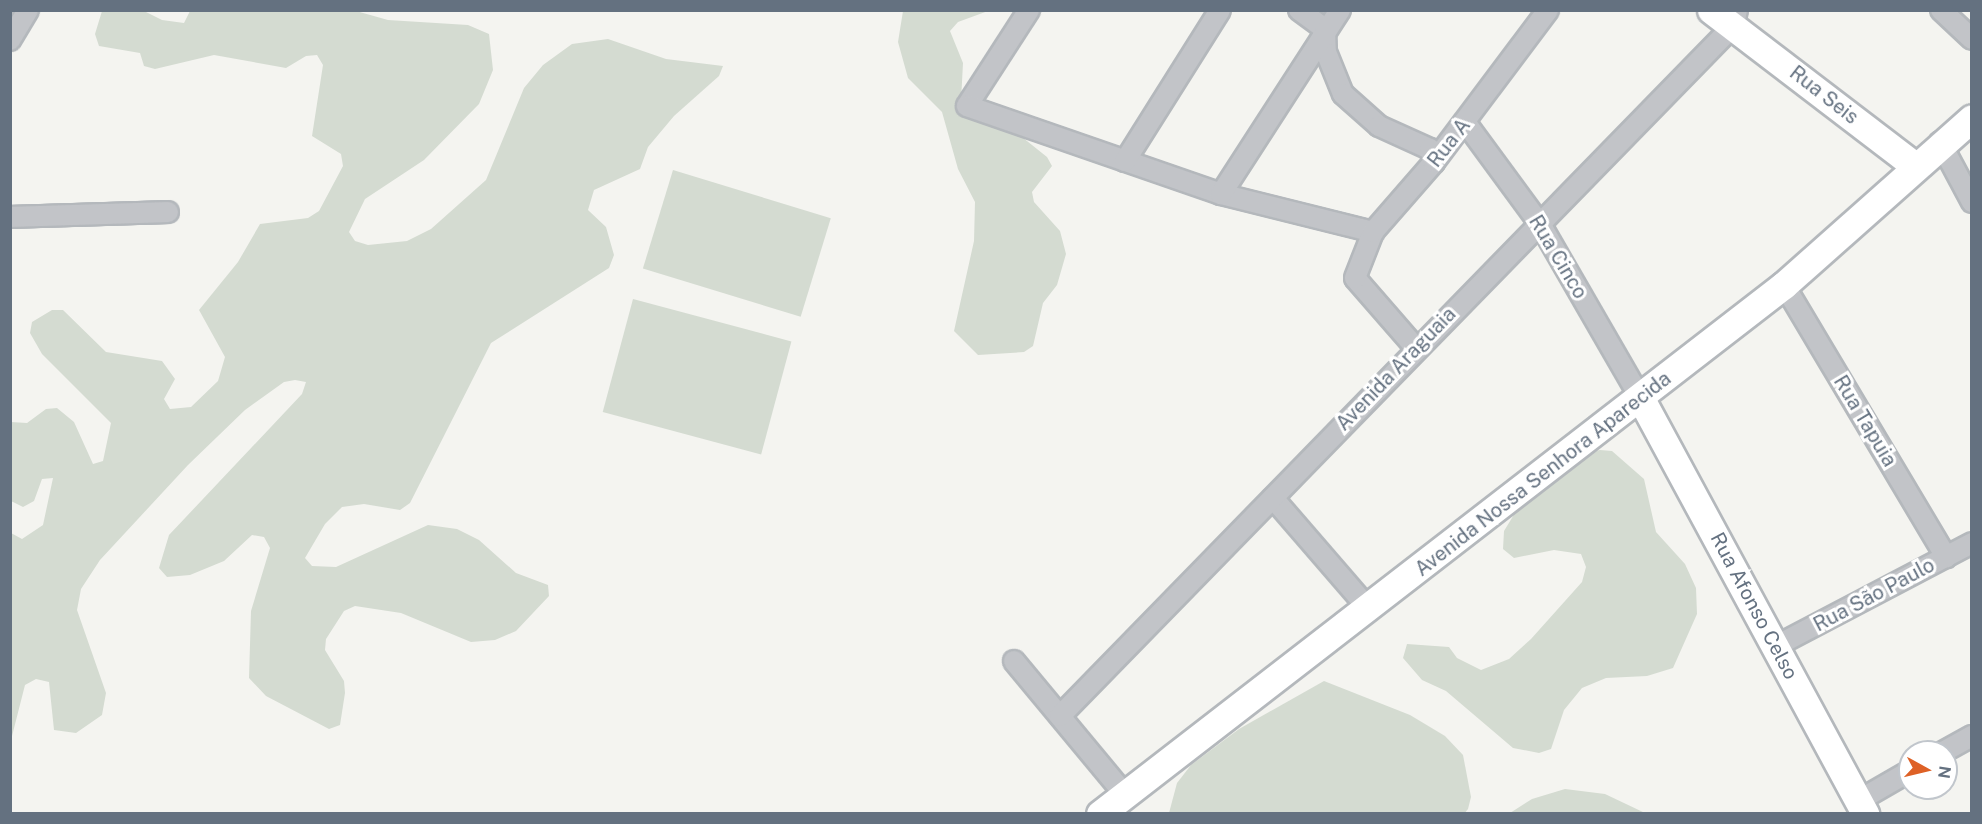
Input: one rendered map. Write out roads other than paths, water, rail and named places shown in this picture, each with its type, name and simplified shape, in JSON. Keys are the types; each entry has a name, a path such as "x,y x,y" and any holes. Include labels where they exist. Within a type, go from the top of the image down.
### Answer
{"street":[{"path":"10,40 28,10"},
{"path":"1029,10 967,106 1221,194 1373,232"},
{"path":"1125,161 1220,10"},
{"path":"1299,10 1325,29"},
{"path":"1221,194 1325,29 1340,10"},
{"name":"Rua A","path":"1415,347 1355,278 1373,232 1434,162 1548,10"},
{"name":"Rua Seis","path":"1711,10 1736,18 1914,165"},
{"path":"1941,10 1971,39"},
{"name":"Avenida Araguaia","path":"1060,716 1273,498 1415,347 1540,224 1736,18"},
{"path":"1325,29 1326,52 1343,94 1379,126 1430,149 1434,162"},
{"name":"Avenida Nossa Senhora Aparecida","path":"1100,813 1126,796 1641,399 1784,285 1914,165 1971,117"},
{"name":"Rua Cinco","path":"1465,122 1540,224 1641,399"},
{"path":"1940,142 1971,202"},
{"path":"10,217 168,212"},
{"name":"Rua Tapuia","path":"1784,285 1946,557"},
{"name":"Rua Afonso Celso","path":"1641,399 1861,807"},
{"path":"1273,498 1368,608"},
{"name":"Rua São Paulo","path":"1776,646 1971,543"},
{"path":"1014,661 1126,796"},
{"path":"1861,807 1898,780"}]}
